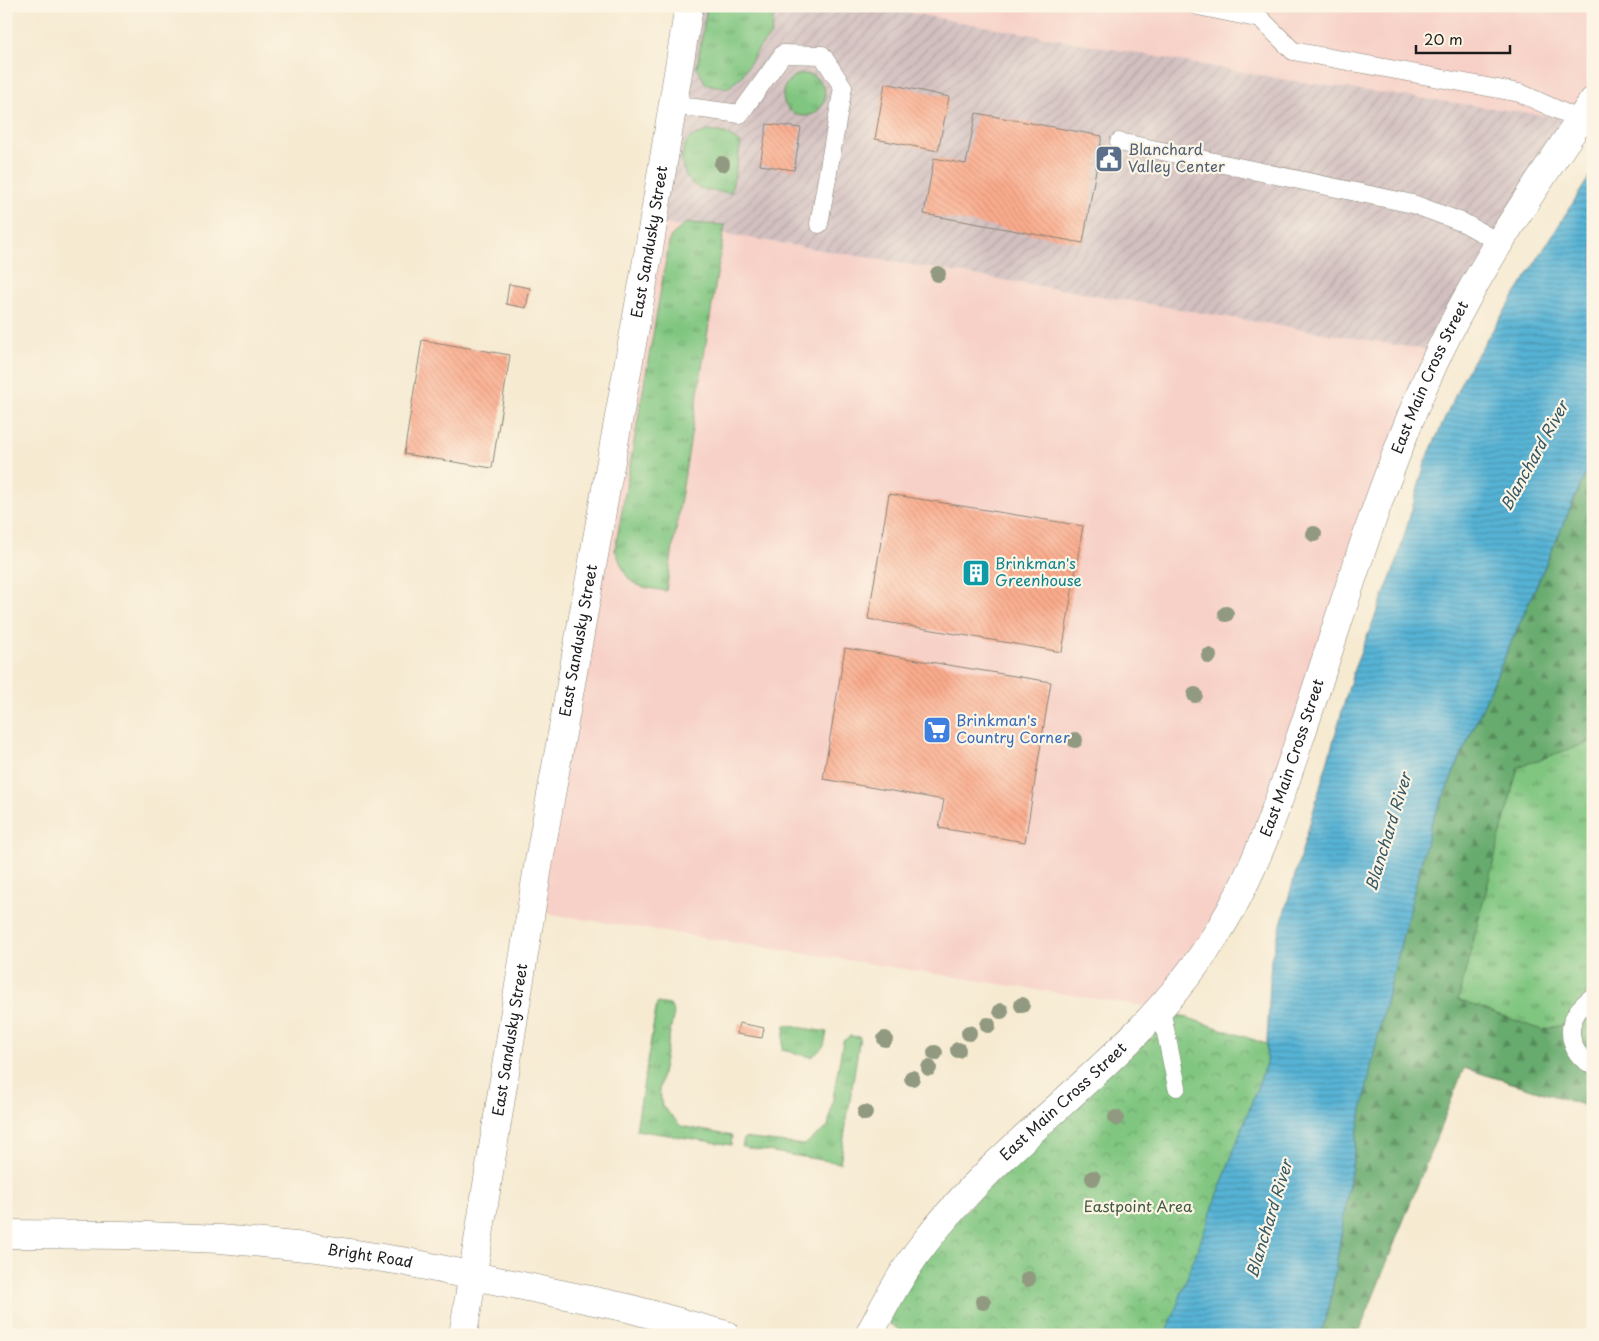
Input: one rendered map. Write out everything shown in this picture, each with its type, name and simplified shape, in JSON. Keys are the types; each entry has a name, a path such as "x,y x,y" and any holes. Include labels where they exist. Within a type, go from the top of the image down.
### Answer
{"main road":[{"name":"East Sandusky Street","path":"463,1335 538,867 648,255 689,6"},
{"name":"East Main Cross Street","path":"869,1335 898,1280 926,1241 957,1204 1007,1154 1161,1009 1190,973 1216,935 1239,894 1259,852 1284,786 1381,496 1414,407 1444,342 1500,243 1586,111"},
{"name":"Bright Road","path":"6,1234 134,1236 220,1240 316,1248 402,1261 628,1308 726,1335"}],"lane":[{"path":"1198,6 1250,11 1261,18 1293,51 1520,92 1586,111"},
{"path":"673,106 740,114 783,54 822,55 843,87 819,224"},
{"path":"1119,142 1413,204 1464,223 1500,243"},
{"path":"1593,996 1576,1014 1570,1036 1576,1052 1593,1065"},
{"path":"1161,1009 1177,1087"}],"shaded area":[{"path":"689,6 1593,6 1593,101 1477,279 1284,786 1161,1009 531,911"},
{"name":"Blanchard Valley Center","path":"689,6 871,6 1287,80 1580,120 1439,352 653,222"}],"green space":[{"path":"707,6 776,6 771,35 759,48 742,76 728,88 706,84 697,68"},
{"path":"808,74 816,77 822,83 825,95 822,107 816,113 800,116 792,113 786,107 783,91 786,83 792,77"},
{"path":"708,131 725,133 741,143 731,193 700,188 688,179 685,173 682,158 686,144 690,138"},
{"path":"686,223 725,225 666,591 637,585 627,577 615,550 670,237"},
{"path":"1593,349 1593,1108 1464,1068 1322,1046"},
{"path":"1593,457 1593,741 1518,767 1458,1000 1542,1030 1593,1017 1593,1108 1464,1068 1358,1335 1320,1335 1330,1304 1364,1092 1429,829"},
{"path":"657,1003 670,1005 674,1012 659,1090 662,1106 681,1126 732,1136 731,1145 636,1130"},
{"name":"Eastpoint Area","path":"1161,1009 1318,1061 1230,1335 908,1335 878,1317 898,1280"},
{"path":"785,1025 827,1032 824,1046 812,1057 782,1050"},
{"path":"850,1036 860,1037 840,1163 742,1147 744,1138 804,1145 828,1127 843,1041"}],"water":[{"name":"Blanchard River","path":"1593,171 1593,457 1431,824 1379,1030 1357,1134 1330,1304 1320,1335 1166,1335 1266,1063 1271,959 1354,669 1396,564 1426,460 1465,374"}],"building":[{"path":"885,83 949,97 938,151 875,139"},
{"path":"976,113 1102,136 1083,243 924,214 934,158 966,164"},
{"path":"767,124 801,128 794,170 760,165"},
{"path":"509,284 530,288 526,308 506,304"},
{"path":"422,340 510,355 492,468 404,454"},
{"name":"Brinkman's Greenhouse","path":"889,494 1083,526 1062,652 868,619"},
{"name":"Brinkman's Country Corner","path":"845,648 1051,682 1025,842 939,828 944,800 823,779"},
{"path":"739,1023 764,1028 762,1038 737,1034"}],"place":[{"name":"Blanchard Valley Center","path":"1109,159"},
{"name":"Brinkman's Greenhouse","path":"976,573"},
{"name":"Brinkman's Country Corner","path":"937,730"}]}
